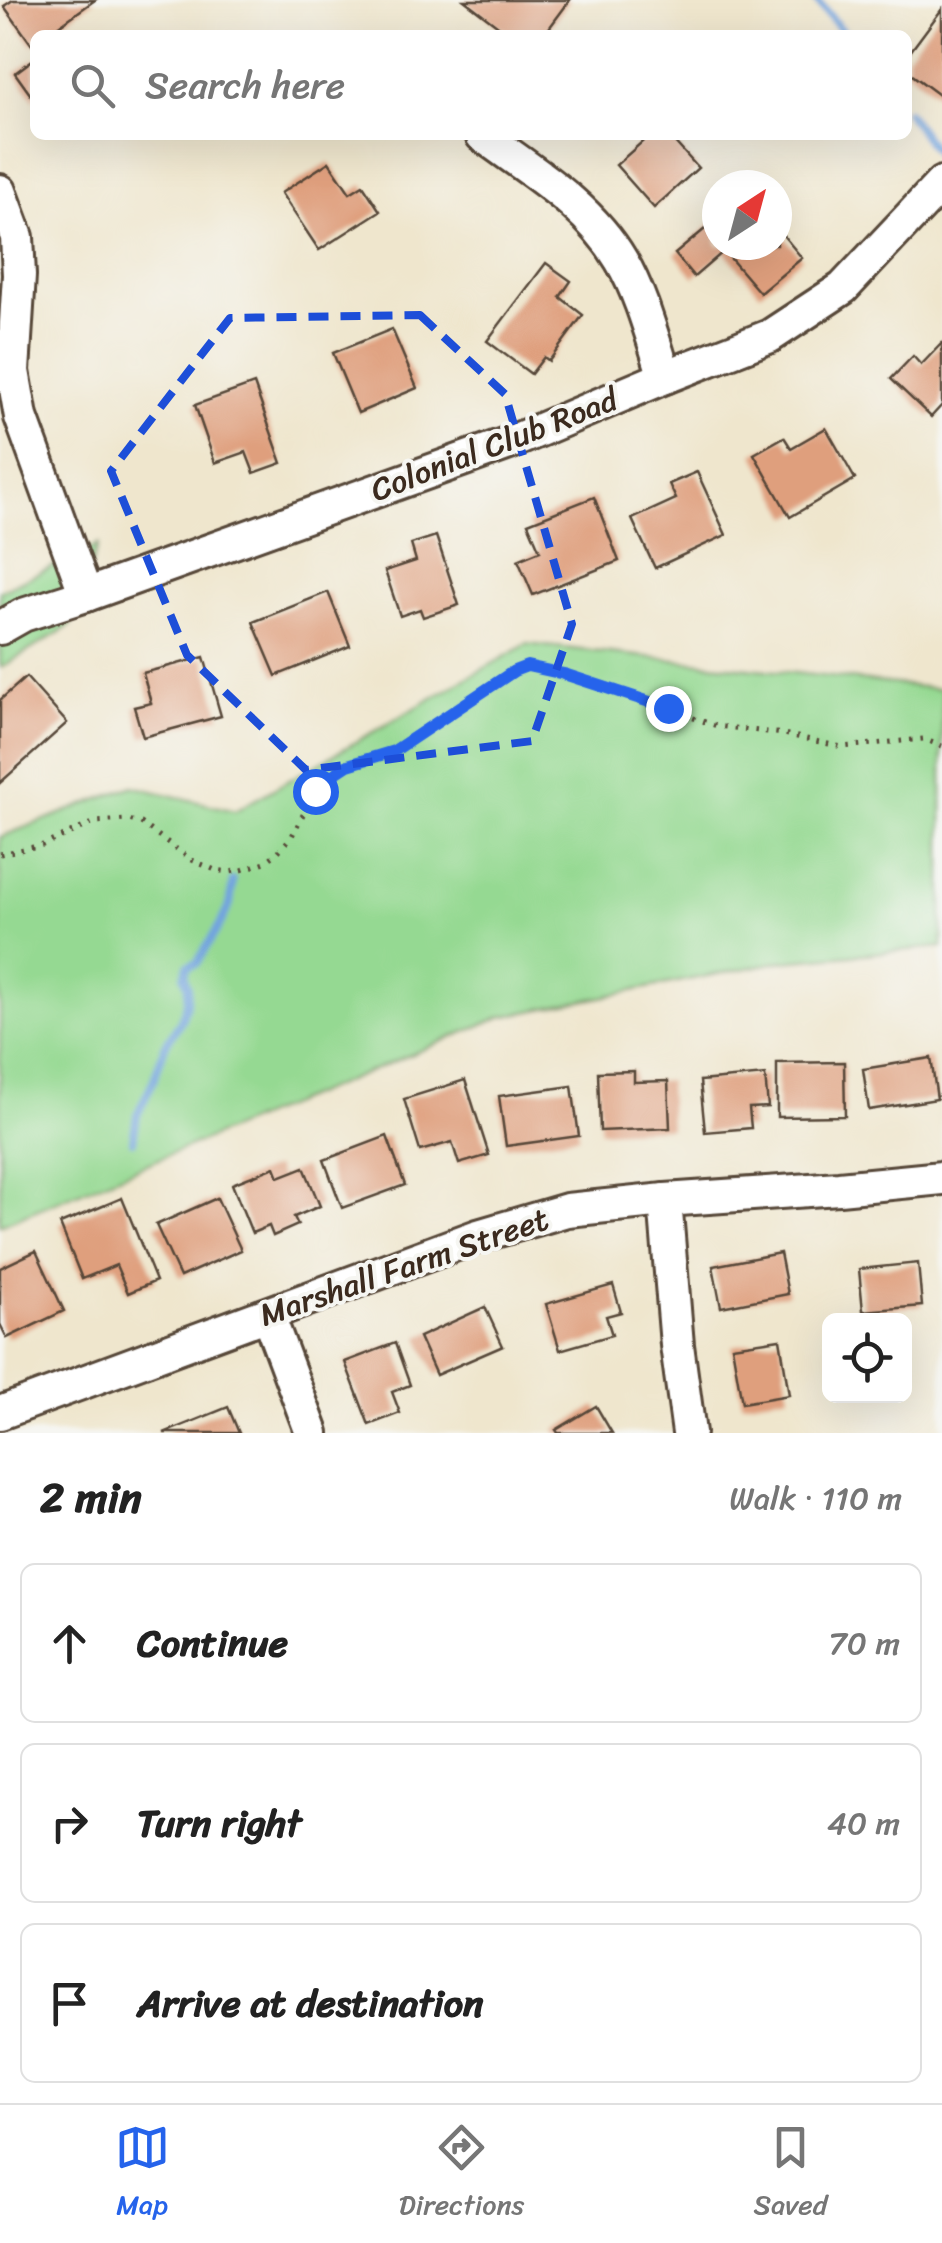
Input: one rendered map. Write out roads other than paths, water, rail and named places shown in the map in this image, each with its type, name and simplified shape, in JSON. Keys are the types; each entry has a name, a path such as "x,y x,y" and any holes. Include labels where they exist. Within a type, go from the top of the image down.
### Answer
{"street":[{"path":"489,140 596,224 622,261 665,377"},
{"name":"Colonial Club Road","path":"0,628 23,614 508,443 770,336 844,288 942,183"},
{"path":"0,191 16,237 19,275 13,371 21,418 86,594"},
{"name":"Marshall Farm Street","path":"0,1414 478,1236 567,1210 942,1178"},
{"path":"665,1200 676,1344 689,1433"},
{"path":"268,1315 312,1433"}],"waterway":[{"path":"816,0 842,30"},
{"path":"912,119 942,161"},
{"path":"133,1141 137,1115 187,1002 184,976 188,966 197,963 221,923 230,904 233,881"}]}
